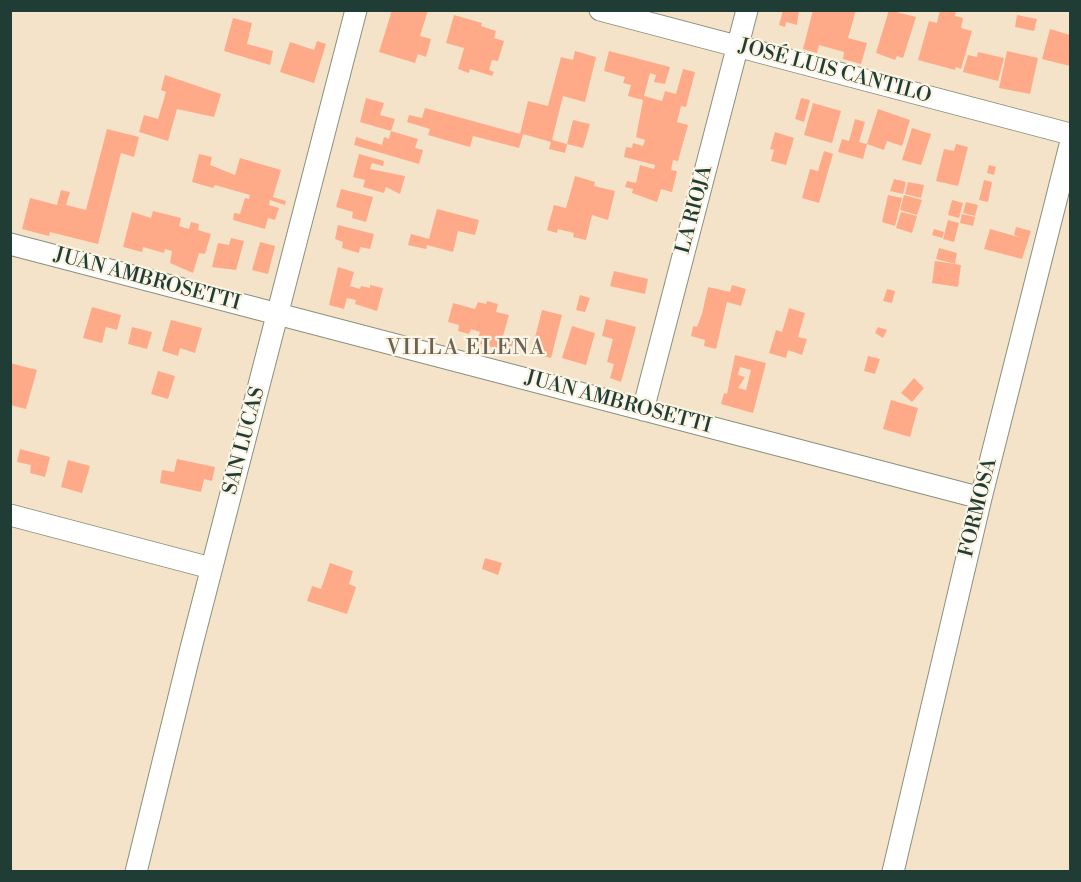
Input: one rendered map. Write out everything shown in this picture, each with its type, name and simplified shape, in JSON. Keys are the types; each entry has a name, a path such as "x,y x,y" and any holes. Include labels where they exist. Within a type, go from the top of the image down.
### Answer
{"street":[{"name":"SAN LUCAS","path":"136,872 211,568 356,10"},
{"name":"JOSÉ LUIS CANTILO","path":"600,10 1071,134"},
{"name":"LA RIOJA","path":"643,410 747,10"},
{"name":"FORMOSA","path":"893,872 981,498 1071,145"},
{"name":"JUAN AMBROSETTI","path":"10,244 981,498"},
{"path":"10,515 211,568"}],"building":[{"path":"392,10 428,10 420,36 431,39 426,57 418,54 415,63 379,52"},
{"path":"783,10 799,10 797,25 786,22 785,27 779,25"},
{"path":"813,10 856,10 848,38 867,43 861,64 843,59 844,52 819,45 817,53 803,49"},
{"path":"889,10 916,17 903,58 897,56 895,60 876,53"},
{"path":"940,10 956,10 955,16 963,18 961,28 972,31 961,69 956,67 955,70 918,60 929,21 937,23"},
{"path":"454,15 482,23 481,26 496,31 494,38 504,41 498,61 492,60 489,70 494,72 492,76 470,69 469,73 458,69 464,48 446,43"},
{"path":"1017,15 1037,19 1034,31 1015,27"},
{"path":"233,18 252,23 247,44 273,51 270,65 224,51"},
{"path":"1050,29 1070,35 1070,66 1042,59"},
{"path":"317,41 326,44 314,83 280,72 290,42 314,50"},
{"path":"575,51 596,57 585,102 563,96 552,140 567,144 565,153 549,149 551,142 523,134 519,148 473,136 470,147 428,135 430,129 407,122 409,115 422,118 425,108 520,134 528,101 548,106 561,57 573,60"},
{"path":"609,51 670,67 665,84 654,82 656,75 650,73 644,96 662,101 665,91 676,94 683,69 695,72 686,107 681,106 677,122 688,125 678,161 673,160 671,170 677,171 672,192 661,189 657,202 632,193 633,189 625,187 627,181 636,183 640,165 654,169 655,165 624,157 626,147 632,148 633,143 643,146 645,140 636,137 643,100 628,96 631,85 623,83 625,77 604,71"},
{"path":"1007,51 1038,58 1030,94 999,88"},
{"path":"978,52 1004,58 998,81 963,72 968,55 977,57"},
{"path":"165,75 221,94 214,117 177,109 168,141 139,132 144,115 158,119 166,92 161,90"},
{"path":"366,98 384,103 380,115 395,119 391,131 360,122"},
{"path":"801,98 810,100 804,122 795,119"},
{"path":"813,103 841,111 832,143 804,135"},
{"path":"878,109 910,120 902,146 887,141 884,150 867,144"},
{"path":"855,119 865,122 859,142 867,144 863,159 838,152 842,139 849,141"},
{"path":"573,120 590,124 583,148 567,144"},
{"path":"912,128 931,134 921,165 902,160"},
{"path":"107,129 139,137 134,157 121,153 98,244 50,232 49,236 22,229 30,198 57,205 61,190 70,192 66,205 86,210"},
{"path":"391,131 418,139 415,148 423,150 419,164 354,145 356,137 382,145 384,137 389,139"},
{"path":"775,132 794,138 786,165 771,161 774,150 770,149"},
{"path":"956,144 968,147 958,186 936,181 944,149 954,151"},
{"path":"824,151 833,154 819,203 802,198 810,169 818,171"},
{"path":"199,154 212,157 210,165 235,175 240,158 281,170 273,197 286,201 285,205 270,200 269,205 279,208 275,220 268,218 265,229 233,220 234,213 240,214 245,198 249,199 250,195 215,185 213,188 192,182"},
{"path":"359,154 384,161 383,166 372,163 370,169 405,176 400,194 386,187 384,193 363,187 365,180 353,177"},
{"path":"989,165 996,167 994,175 987,173"},
{"path":"575,176 595,182 594,186 615,191 608,220 592,215 586,240 573,237 574,233 558,229 557,233 547,230 554,205 566,208"},
{"path":"894,179 906,182 903,194 890,191"},
{"path":"984,180 992,182 988,202 979,200"},
{"path":"908,182 924,185 921,198 905,194"},
{"path":"341,189 373,197 366,222 352,218 353,212 336,207"},
{"path":"888,195 902,198 895,226 882,222"},
{"path":"904,195 922,200 917,215 900,210"},
{"path":"952,200 963,203 959,218 948,215"},
{"path":"966,202 978,205 975,216 963,213"},
{"path":"437,209 479,220 475,235 458,231 453,252 427,245 426,249 408,245 411,234 429,239"},
{"path":"153,211 181,218 179,226 189,229 191,222 199,224 198,230 211,234 205,254 199,253 193,273 170,263 172,251 165,249 164,253 143,247 142,252 123,247 132,212 151,218"},
{"path":"901,212 917,216 912,233 896,228"},
{"path":"962,214 975,217 973,226 960,223"},
{"path":"948,220 959,223 954,242 943,239"},
{"path":"338,225 374,234 370,249 360,247 359,253 342,248 343,242 335,239"},
{"path":"1016,227 1031,231 1022,259 984,249 990,229 1022,238 1014,235"},
{"path":"934,229 944,232 942,238 932,235"},
{"path":"231,238 244,241 236,270 212,267 218,243 229,245"},
{"path":"260,242 275,246 268,274 252,270"},
{"path":"939,248 957,253 955,264 936,259"},
{"path":"935,261 961,265 958,287 932,283"},
{"path":"338,267 354,272 350,286 360,289 361,286 370,288 370,285 383,288 377,311 355,304 356,300 347,298 344,309 329,305"},
{"path":"614,271 648,279 645,294 610,286"},
{"path":"732,285 746,289 741,306 727,302 716,349 704,346 705,340 691,336 693,326 697,327 702,314 708,287 730,292"},
{"path":"887,289 895,291 892,303 883,301"},
{"path":"580,295 590,298 585,312 576,310"},
{"path":"487,301 498,304 496,312 509,315 503,336 514,339 510,352 477,343 480,332 471,329 469,334 458,331 459,325 448,322 453,303 475,309 478,302 486,304"},
{"path":"92,307 121,315 117,330 106,327 102,343 83,338"},
{"path":"789,308 805,313 798,337 807,339 802,355 788,350 786,358 769,353 776,330 782,332"},
{"path":"542,310 562,315 551,358 531,353"},
{"path":"606,319 636,327 621,382 610,378 614,364 607,362 613,339 602,336"},
{"path":"171,320 202,328 195,353 180,348 178,356 162,351"},
{"path":"572,326 595,333 586,365 562,358"},
{"path":"132,327 152,332 147,349 128,344"},
{"path":"878,327 887,330 883,338 875,333"},
{"path":"735,355 766,363 753,413 721,404 724,393 727,394","holes":["740,367 751,370 746,390 738,388 745,377 738,375"]},
{"path":"868,356 880,359 875,374 864,371"},
{"path":"10,363 37,370 26,409 10,405"},
{"path":"158,371 175,376 168,399 151,394"},
{"path":"914,378 924,388 912,402 901,393"},
{"path":"891,400 918,408 910,437 883,429"},
{"path":"20,449 50,457 45,477 30,473 31,465 17,462"},
{"path":"177,459 215,467 212,481 204,479 201,492 160,483 162,470 174,472"},
{"path":"68,460 90,466 82,493 61,487"},
{"path":"485,558 502,563 498,575 482,569"},
{"path":"330,563 353,571 349,584 356,587 347,614 307,601 312,586 321,589"}],"district":[{"name":"VILLA ELENA","path":"466,349"}]}
